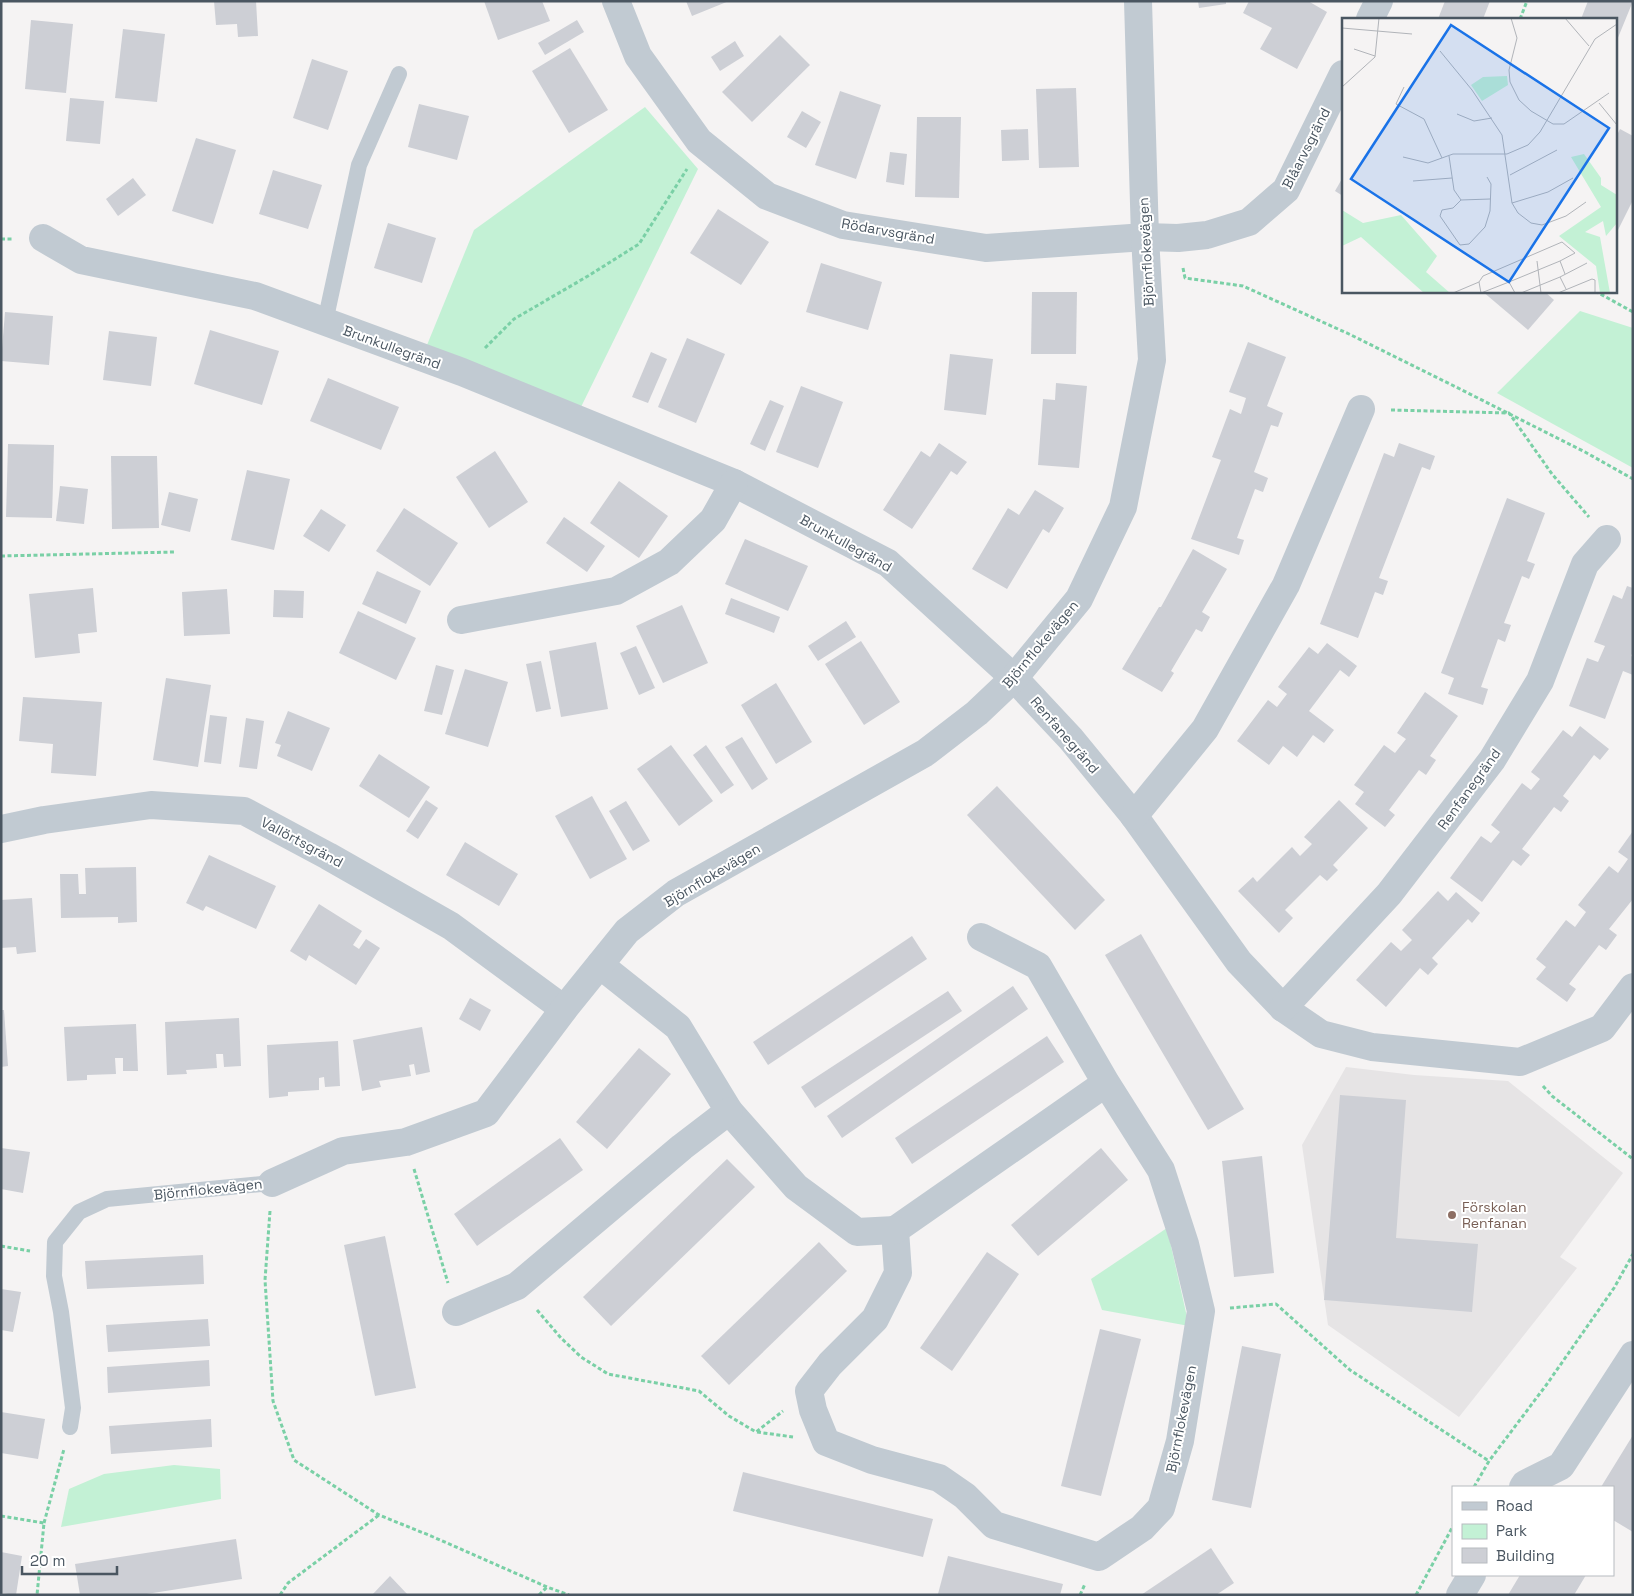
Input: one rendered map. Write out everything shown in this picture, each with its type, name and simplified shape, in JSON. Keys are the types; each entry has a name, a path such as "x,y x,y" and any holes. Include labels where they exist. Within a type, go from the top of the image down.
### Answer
{"street":[{"name":"Rödarvsgränd","path":"616,1 638,56 699,141 767,196 843,225 986,248 1144,237"},
{"name":"Björnflokevägen","path":"272,1183 343,1151 406,1142 486,1112 564,1009 627,931 676,893 925,753 977,713 1014,678 1079,599 1122,507 1152,360 1144,237 1138,1"},
{"path":"1370,18 1379,1"},
{"name":"Blåarvsgränd","path":"1144,237 1178,238 1207,235 1249,222 1286,190 1342,76"},
{"name":"Brunkullegränd","path":"43,238 81,260 255,296 462,372 734,483 888,563 1014,678"},
{"path":"1134,816 1205,729 1286,585 1361,409"},
{"path":"461,620 616,591 669,562 713,520 734,483"},
{"name":"Renfanegränd","path":"1283,1008 1390,894 1492,760 1540,681 1585,564 1607,539"},
{"name":"Renfanegränd","path":"1014,678 1071,739 1134,816 1239,962 1283,1008 1321,1034 1372,1048 1520,1062 1602,1028 1633,987"},
{"name":"Vallörtsgränd","path":"1,829 44,820 151,805 244,811 451,926 564,1009"},
{"name":"Björnflokevägen","path":"809,1392 813,1410 826,1442 872,1460 939,1478 965,1496 994,1525 1099,1557 1142,1528 1161,1508 1180,1440 1201,1311 1185,1244 1160,1170 1106,1083 1038,966 981,937"},
{"path":"600,965 678,1027 729,1111 796,1188 857,1232 895,1230 1106,1083"},
{"path":"456,1312 517,1286 682,1147 729,1111"},
{"path":"809,1392 830,1364 875,1320 898,1273 895,1230"},
{"path":"1524,1486 1561,1466 1633,1355"},
{"path":"1460,1595 1471,1576"}],"lane":[{"path":"325,322 359,164 399,74"},
{"name":"Björnflokevägen","path":"70,1427 73,1408 54,1269 56,1242 79,1212 106,1199 272,1183"}],"path":[{"path":"1520,18 1527,1"},
{"path":"462,372 514,319 639,244 687,168 699,141"},
{"path":"1178,238 1185,278 1243,286 1349,334 1509,413 1633,479"},
{"path":"1597,292 1633,312"},
{"path":"1361,409 1509,413"},
{"path":"1509,413 1552,474 1607,539"},
{"path":"1,556 175,552"},
{"path":"1520,1062 1552,1096 1633,1159"},
{"path":"406,1142 456,1312"},
{"path":"272,1183 266,1280 273,1401 294,1460 379,1515 569,1595"},
{"path":"1475,1486 1489,1461 1553,1376 1614,1288 1633,1254"},
{"path":"517,1286 561,1338 581,1358 608,1374 699,1391 730,1416 756,1432 809,1392"},
{"path":"1201,1311 1276,1304 1350,1370 1489,1461"},
{"path":"37,1595 44,1523 70,1427"},
{"path":"280,1595 288,1583 379,1515"},
{"path":"1,1516 44,1523"},
{"path":"1416,1595 1452,1528"},
{"path":"539,1595 547,1587"},
{"path":"547,1587 547,1595"}],"shaded area":[{"name":"Förskolan Renfanan","path":"1346,1067 1414,1075 1508,1081 1623,1173 1560,1257 1577,1268 1459,1417 1328,1325 1302,1145"}],"green space":[{"path":"645,107 698,169 581,407 427,345 474,230"},
{"path":"1580,311 1633,328 1633,468 1497,393"},
{"path":"1167,1228 1189,1326 1102,1310 1091,1279"},
{"path":"174,1465 220,1469 221,1499 61,1527 69,1489 104,1474"}],"building":[{"path":"214,1 256,1 258,36 238,37 237,24 216,25"},
{"path":"484,1 542,1 550,21 498,40"},
{"path":"686,1 729,1 692,16"},
{"path":"1198,1 1226,1 1226,4 1199,8"},
{"path":"1249,1 1308,1 1327,12 1297,69 1260,49 1272,28 1243,13"},
{"path":"1445,1 1490,1 1483,18 1438,18"},
{"path":"1588,1 1633,1 1616,43 1616,18 1581,18"},
{"path":"31,20 73,24 66,93 25,89"},
{"path":"577,20 584,32 545,55 538,43"},
{"path":"123,29 165,34 157,102 115,98"},
{"path":"780,35 810,65 752,122 722,92"},
{"path":"735,41 744,56 720,71 711,57"},
{"path":"570,48 608,110 569,133 532,71"},
{"path":"312,59 348,71 328,130 293,118"},
{"path":"1076,88 1079,167 1039,168 1036,89"},
{"path":"840,91 881,105 856,179 815,165"},
{"path":"70,98 104,101 100,144 66,141"},
{"path":"419,104 469,116 457,160 408,147"},
{"path":"802,111 821,122 806,148 787,137"},
{"path":"917,117 961,117 959,198 915,197"},
{"path":"1028,129 1029,160 1002,161 1001,130"},
{"path":"1620,129 1633,136 1633,200 1616,234 1616,137"},
{"path":"196,138 236,150 213,224 172,211"},
{"path":"890,152 907,154 904,185 886,182"},
{"path":"273,170 322,185 308,229 259,214"},
{"path":"133,178 146,195 118,216 106,199"},
{"path":"1342,179 1342,195 1335,191"},
{"path":"718,209 769,242 741,285 690,253"},
{"path":"388,223 436,238 422,283 374,268"},
{"path":"821,263 882,282 868,330 806,312"},
{"path":"1032,292 1077,292 1076,354 1031,354"},
{"path":"1483,292 1545,292 1554,300 1528,330"},
{"path":"5,312 53,316 49,365 1,361"},
{"path":"210,330 279,351 262,405 194,384"},
{"path":"109,331 157,337 151,386 103,380"},
{"path":"687,338 725,354 696,423 658,407"},
{"path":"1248,342 1286,357 1267,406 1283,413 1278,427 1271,425 1254,472 1268,478 1263,492 1255,489 1237,538 1244,540 1239,555 1191,539 1221,460 1212,457 1230,409 1241,414 1246,398 1229,392"},
{"path":"651,352 667,359 648,403 632,397"},
{"path":"950,354 993,359 986,415 944,410"},
{"path":"328,378 399,407 381,450 310,421"},
{"path":"1056,383 1087,386 1079,468 1038,465 1043,399 1055,400"},
{"path":"801,386 843,402 818,468 776,452"},
{"path":"770,400 784,406 765,451 750,444"},
{"path":"939,443 967,462 957,475 951,471 912,529 883,510 921,451 930,457"},
{"path":"1399,443 1435,456 1430,470 1422,467 1379,578 1388,581 1383,595 1375,592 1358,638 1320,624 1384,453 1394,457"},
{"path":"8,444 54,445 52,518 6,517"},
{"path":"495,451 528,502 489,528 456,477"},
{"path":"111,456 157,456 159,528 112,529"},
{"path":"247,470 290,479 274,550 231,540"},
{"path":"619,481 668,516 639,558 590,523"},
{"path":"60,486 88,489 84,524 56,521"},
{"path":"1035,490 1064,508 1049,533 1043,529 1007,589 972,569 1008,508 1019,515"},
{"path":"169,492 198,499 190,532 161,525"},
{"path":"1507,498 1545,513 1527,561 1535,564 1529,579 1522,576 1504,623 1511,625 1505,642 1498,639 1481,687 1488,689 1483,705 1448,694 1454,678 1441,673"},
{"path":"404,508 458,543 430,586 376,551"},
{"path":"321,509 346,525 329,552 303,536"},
{"path":"564,517 605,546 587,572 546,543"},
{"path":"745,539 808,566 788,611 725,584"},
{"path":"1193,549 1227,569 1202,612 1210,617 1202,632 1196,629 1171,671 1174,673 1162,692 1122,669 1159,607 1161,607"},
{"path":"377,571 421,591 406,624 362,604"},
{"path":"1627,586 1633,588 1633,651 1631,656 1633,657 1633,675 1623,671 1605,719 1569,706 1587,658 1598,662 1605,646 1594,642 1613,595 1622,599"},
{"path":"93,588 97,632 78,634 80,653 35,658 29,594"},
{"path":"227,589 230,634 184,636 182,592"},
{"path":"274,590 304,591 303,618 273,617"},
{"path":"731,598 780,617 774,633 725,614"},
{"path":"682,605 708,663 663,683 636,626"},
{"path":"358,611 416,638 396,680 339,653"},
{"path":"846,621 856,637 818,661 808,646"},
{"path":"861,641 900,702 864,725 825,664"},
{"path":"596,642 608,709 561,717 549,651"},
{"path":"1327,643 1357,666 1349,677 1340,670 1309,711 1334,730 1324,743 1313,735 1297,757 1283,746 1269,765 1237,741 1268,700 1277,707 1287,694 1278,687 1309,647 1318,654"},
{"path":"636,646 655,688 639,695 620,653"},
{"path":"541,661 551,709 536,712 526,664"},
{"path":"436,665 454,670 442,715 424,711"},
{"path":"465,669 508,682 488,747 445,734"},
{"path":"166,678 211,685 198,767 153,760"},
{"path":"776,683 812,742 776,764 741,705"},
{"path":"1425,692 1458,716 1430,756 1436,760 1426,775 1419,770 1389,810 1395,815 1385,827 1355,804 1364,792 1354,785 1384,745 1395,753 1406,739 1397,733"},
{"path":"23,697 102,702 96,776 51,773 53,744 19,741"},
{"path":"288,711 330,728 312,771 277,756 281,745 275,743"},
{"path":"210,715 227,717 221,764 204,762"},
{"path":"246,718 264,721 257,769 239,767"},
{"path":"1580,726 1609,749 1600,760 1594,755 1563,796 1569,801 1561,812 1554,807 1522,849 1530,855 1521,866 1513,860 1482,902 1450,878 1481,836 1491,843 1500,832 1491,825 1522,783 1531,790 1540,779 1531,772 1563,730 1572,737"},
{"path":"742,737 768,779 752,790 725,747"},
{"path":"671,745 713,801 679,826 637,769"},
{"path":"706,745 734,785 721,794 693,755"},
{"path":"379,754 430,787 409,818 359,786"},
{"path":"997,786 1105,900 1075,930 967,815"},
{"path":"592,796 627,859 590,879 555,816"},
{"path":"426,800 438,808 418,839 406,831"},
{"path":"1339,800 1368,828 1333,865 1338,870 1327,881 1320,875 1285,910 1293,918 1279,933 1238,891 1253,877 1257,882 1292,847 1300,856 1312,844 1304,837"},
{"path":"626,801 650,841 633,851 609,811"},
{"path":"1633,831 1633,899 1609,929 1617,935 1606,950 1599,945 1569,984 1576,989 1567,1002 1536,979 1546,967 1536,959 1566,920 1575,927 1586,912 1578,905 1609,866 1618,873 1628,859 1618,852"},
{"path":"465,842 518,874 499,906 446,875"},
{"path":"209,855 276,886 256,929 206,906 203,911 186,903"},
{"path":"136,867 137,922 118,923 118,917 61,918 60,874 78,874 79,894 86,894 85,868"},
{"path":"1438,891 1448,901 1456,892 1480,913 1472,923 1468,919 1432,958 1438,964 1428,975 1420,968 1386,1007 1356,980 1391,942 1401,951 1412,940 1402,930"},
{"path":"32,898 36,952 17,954 16,947 1,948 1,900"},
{"path":"319,904 362,931 353,945 359,949 366,939 380,948 356,985 309,955 306,961 290,951"},
{"path":"1141,934 1244,1109 1208,1130 1105,955"},
{"path":"912,936 927,959 768,1065 753,1042"},
{"path":"1013,986 1028,1009 842,1138 827,1116"},
{"path":"948,991 962,1011 815,1108 801,1087"},
{"path":"470,998 491,1010 480,1031 459,1019"},
{"path":"1,1010 4,1010 8,1066 1,1067"},
{"path":"239,1018 241,1066 224,1067 223,1054 216,1054 217,1068 186,1070 187,1074 167,1075 165,1022"},
{"path":"136,1024 138,1071 123,1071 123,1058 115,1058 116,1074 87,1075 87,1080 67,1081 64,1027"},
{"path":"422,1027 430,1072 416,1075 414,1064 409,1065 411,1076 379,1081 381,1087 362,1091 353,1040"},
{"path":"1047,1036 1064,1062 912,1164 895,1138"},
{"path":"338,1041 340,1086 325,1087 324,1077 319,1078 319,1090 288,1092 288,1096 269,1098 267,1045"},
{"path":"639,1048 671,1074 607,1149 576,1122"},
{"path":"1340,1095 1406,1100 1396,1238 1478,1244 1472,1312 1324,1300"},
{"path":"560,1138 583,1170 477,1246 454,1214"},
{"path":"1,1148 30,1152 23,1193 1,1189"},
{"path":"1101,1148 1128,1180 1038,1256 1011,1225"},
{"path":"1262,1156 1274,1273 1234,1277 1222,1161"},
{"path":"727,1159 755,1187 611,1326 583,1297"},
{"path":"385,1236 416,1388 375,1396 344,1245"},
{"path":"819,1242 847,1271 729,1385 701,1356"},
{"path":"987,1252 1019,1274 952,1371 920,1348"},
{"path":"203,1255 204,1284 87,1289 85,1261"},
{"path":"1,1289 21,1292 13,1332 1,1330"},
{"path":"208,1319 210,1346 108,1352 106,1325"},
{"path":"1100,1329 1141,1339 1101,1496 1061,1486"},
{"path":"1242,1346 1281,1354 1251,1508 1212,1500"},
{"path":"209,1360 210,1386 108,1393 107,1367"},
{"path":"1,1412 45,1419 38,1459 1,1453"},
{"path":"211,1419 212,1447 111,1454 109,1426"},
{"path":"1633,1435 1633,1532 1614,1521 1614,1486 1602,1486"},
{"path":"743,1472 933,1519 923,1557 733,1511"},
{"path":"236,1539 242,1579 140,1595 80,1595 75,1564"},
{"path":"1211,1548 1234,1583 1216,1595 1141,1595"},
{"path":"1,1552 22,1556 16,1595 1,1593"},
{"path":"948,1556 1063,1584 1060,1595 938,1594"},
{"path":"390,1576 408,1595 372,1595"},
{"path":"1519,1576 1585,1576 1574,1595 1508,1595"}],"place":[{"name":"Förskolan Renfanan","path":"1452,1215"}]}
